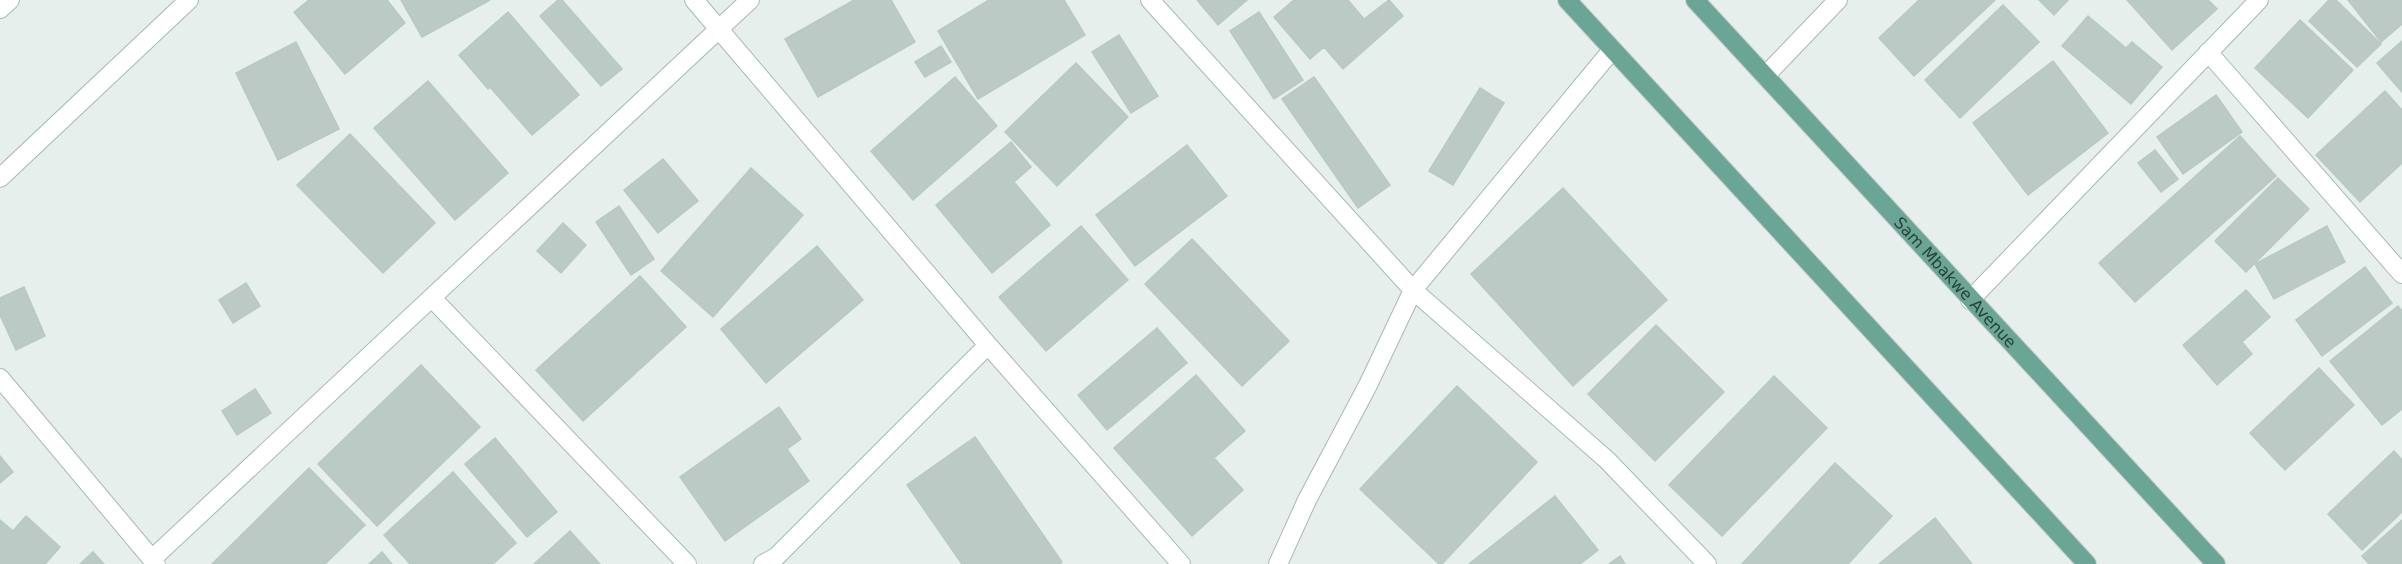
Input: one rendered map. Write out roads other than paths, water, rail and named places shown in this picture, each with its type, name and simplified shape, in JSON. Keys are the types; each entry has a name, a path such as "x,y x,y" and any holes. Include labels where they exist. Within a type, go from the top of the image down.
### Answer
{"main road":[{"path":"1567,0 2086,564"},
{"name":"Sam Mbakwe Avenue","path":"1695,0 2216,564"}],"street":[{"path":"0,9 10,0"},
{"path":"0,178 189,0"},
{"path":"694,0 988,345 1181,564"},
{"path":"0,378 154,562 750,0"},
{"path":"1150,0 1413,290 1606,460 1707,564"},
{"path":"1765,76 1838,0"},
{"path":"1970,300 2259,0"},
{"path":"1278,564 1307,500 1368,385 1413,290 1612,51"},
{"path":"2208,52 2402,274"},
{"path":"432,298 687,564"},
{"path":"763,564 776,557 988,345"}]}
